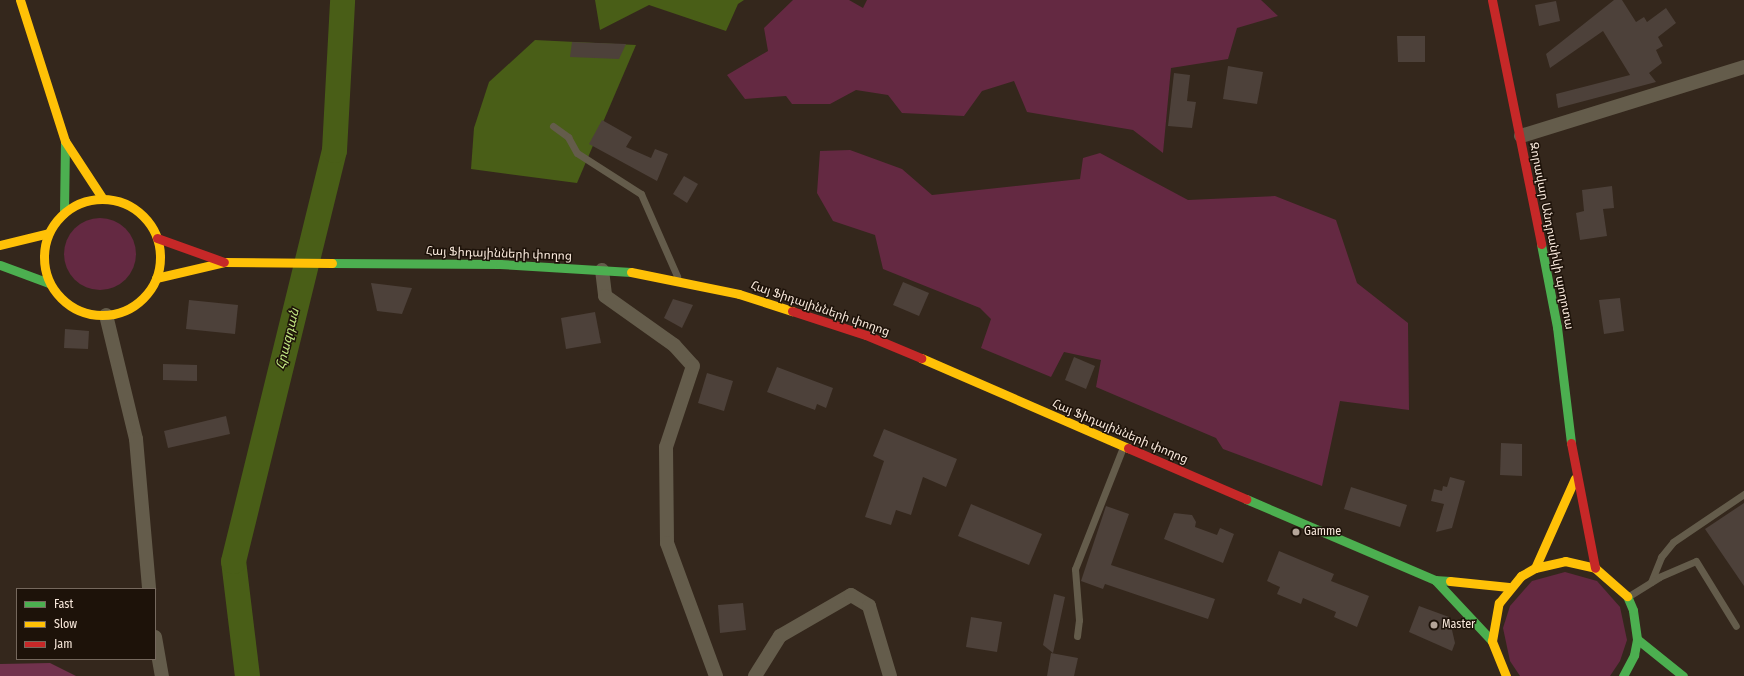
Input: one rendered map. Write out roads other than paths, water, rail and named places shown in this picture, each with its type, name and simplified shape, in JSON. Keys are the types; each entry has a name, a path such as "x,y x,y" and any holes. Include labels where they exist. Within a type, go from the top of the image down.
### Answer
{"main road":[{"path":"20,0 65,141 103,199"},
{"name":"Զորավար Անդրանիկի պողոտա","path":"1492,0 1521,136 1557,327 1575,478 1595,568"},
{"path":"64,213 65,141"},
{"path":"0,265 49,283 73,308 106,315 131,308 142,300 156,278 160,258 157,238 136,210 103,199 89,200 64,213 49,233 44,255 49,283"},
{"path":"0,245 49,233"},
{"name":"Հայ Ֆիդայինների փողոց","path":"157,238 224,262"},
{"name":"Հայ Ֆիդայինների փողոց","path":"156,278 224,262 251,262 500,264 602,270 678,280 739,294 866,335 1123,447 1435,580 1509,587"},
{"path":"1535,568 1575,478"},
{"path":"1506,676 1492,640 1499,603 1509,587 1535,568 1565,561 1595,568 1618,585 1627,597 1633,610 1637,638 1634,655 1622,676"},
{"name":"Հայ Ֆիդայինների փողոց","path":"1435,580 1492,640"},
{"path":"1637,638 1683,676"}],"street":[{"path":"1521,136 1744,67"},
{"path":"602,270 605,296 674,344 693,366 666,447 667,543 716,676"},
{"path":"106,315 136,439 149,588"},
{"path":"755,676 780,636 851,595 869,606 890,676"},
{"path":"156,643 162,676"}],"lane":[{"path":"554,126 568,137 577,153 640,194 678,280"},
{"path":"1077,636 1079,620 1075,569 1123,447"},
{"path":"1651,582 1662,557 1673,542 1744,494"},
{"path":"1627,597 1651,582 1696,561 1736,626"}],"waterway":[{"name":"Հրազդան","path":"247,676 233,561 334,150 342,0"}],"place":[{"name":"Gamme","path":"1296,532"},
{"name":"Master","path":"1434,625"}]}
